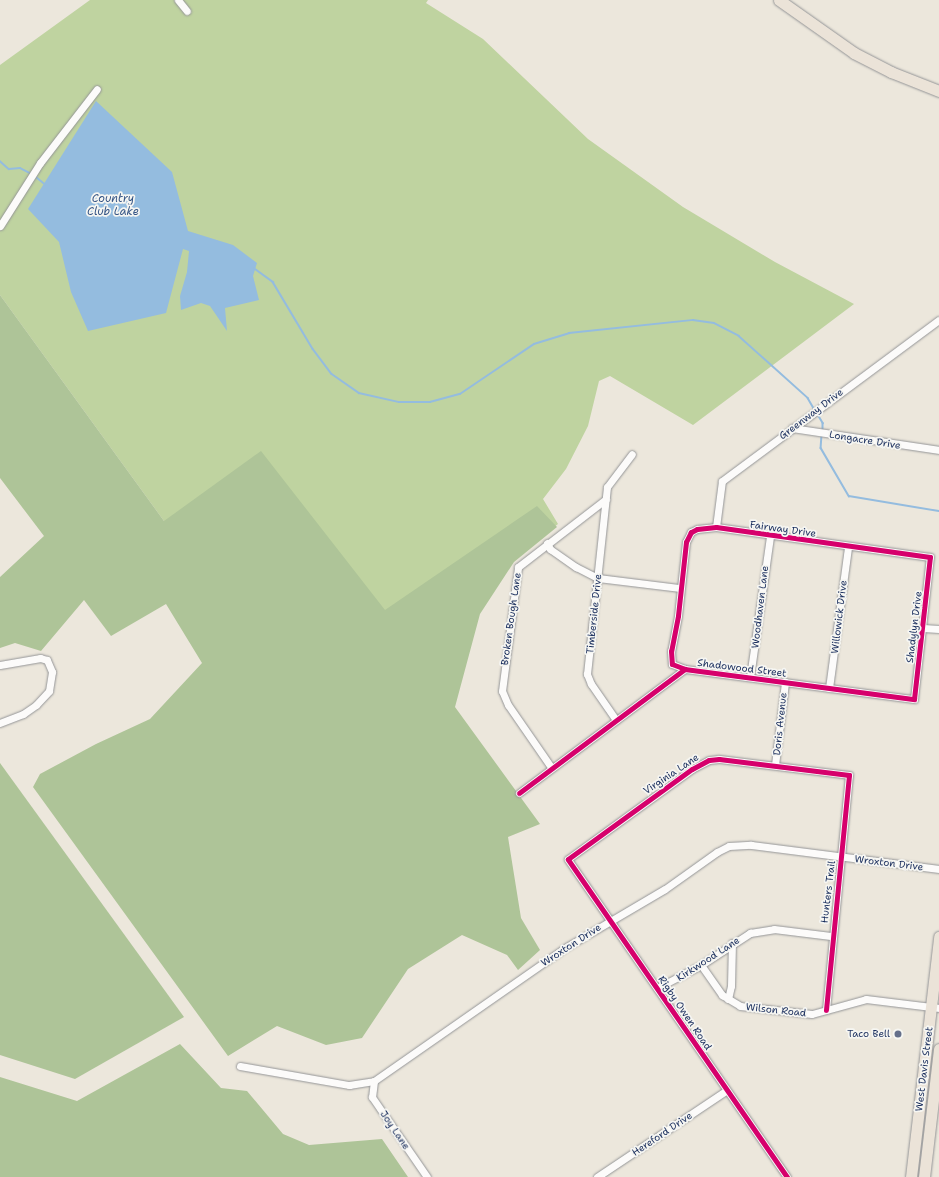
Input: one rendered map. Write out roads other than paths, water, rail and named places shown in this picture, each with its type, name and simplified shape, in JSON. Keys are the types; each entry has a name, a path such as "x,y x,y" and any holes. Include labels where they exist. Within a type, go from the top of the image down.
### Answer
{"main road":[{"path":"779,0 854,53 891,72 939,91"},
{"name":"West Davis Street","path":"911,1177 935,1008 939,937"},
{"name":"West Davis Street","path":"924,1177 939,1049"},
{"path":"917,1128 924,1135 920,1177"}],"street":[{"path":"178,0 187,11"},
{"path":"0,226 35,171 97,89"},
{"name":"Greenway Drive","path":"716,527 722,481 802,419 939,320"},
{"name":"Longacre Drive","path":"792,428 939,450"},
{"name":"Timberside Drive","path":"616,720 591,684 587,674 606,499 611,480 632,454"},
{"name":"Broken Bough Lane","path":"551,767 508,705 502,691 518,567 546,543 606,499"},
{"name":"Fairway Drive","path":"680,588 686,542 691,532 708,527 930,557"},
{"name":"Woodhaven Lane","path":"750,677 770,536"},
{"path":"546,543 550,549 576,567 598,578 680,588 671,658 672,664 685,669"},
{"name":"Willowick Drive","path":"830,688 848,547"},
{"name":"Shadylyn Drive","path":"914,699 930,557"},
{"path":"923,628 939,629"},
{"path":"0,665 40,658 50,665 52,681 49,691 36,705 23,714 0,723"},
{"name":"Shadowood Street","path":"519,793 551,767 685,669 914,699"},
{"name":"Doris Avenue","path":"775,765 785,682"},
{"name":"Virginia Lane","path":"568,859 700,764 719,759 849,775"},
{"name":"Hunters Trail","path":"826,1010 831,936 849,775"},
{"name":"Wroxton Drive","path":"240,1066 349,1085 374,1081 609,920 665,889 717,852 729,846 750,845 939,869"},
{"name":"Rigby Owen Road","path":"568,859 787,1177"},
{"name":"Kirkwood Lane","path":"657,988 701,966 732,943 750,933 763,930 831,936"},
{"path":"728,999 731,986 732,943"},
{"name":"Wilson Road","path":"701,966 728,999 740,1006 802,1014 826,1010 866,999 935,1008"},
{"name":"Joy Lane","path":"374,1081 372,1097 427,1177"},
{"name":"Hereford Drive","path":"597,1177 727,1090"}],"water":[{"name":"Country Club Lake","path":"96,101 172,172 188,231 233,245 257,263 253,276 259,300 225,308 227,331 210,306 201,303 181,310 180,296 187,272 189,251 183,249 166,313 88,331 71,292 59,242 28,209"}],"waterway":[{"path":"0,161 9,169 20,168 30,173"},
{"path":"35,176 45,184"},
{"path":"254,268 273,282 313,349 332,374 359,393 399,402 430,402 460,394 534,344 569,333 693,320 714,323 739,336 808,398 815,410"},
{"path":"817,413 823,423 823,429"},
{"path":"822,435 821,448 849,496 939,511"}],"place":[{"name":"Taco Bell","path":"898,1034"}]}
